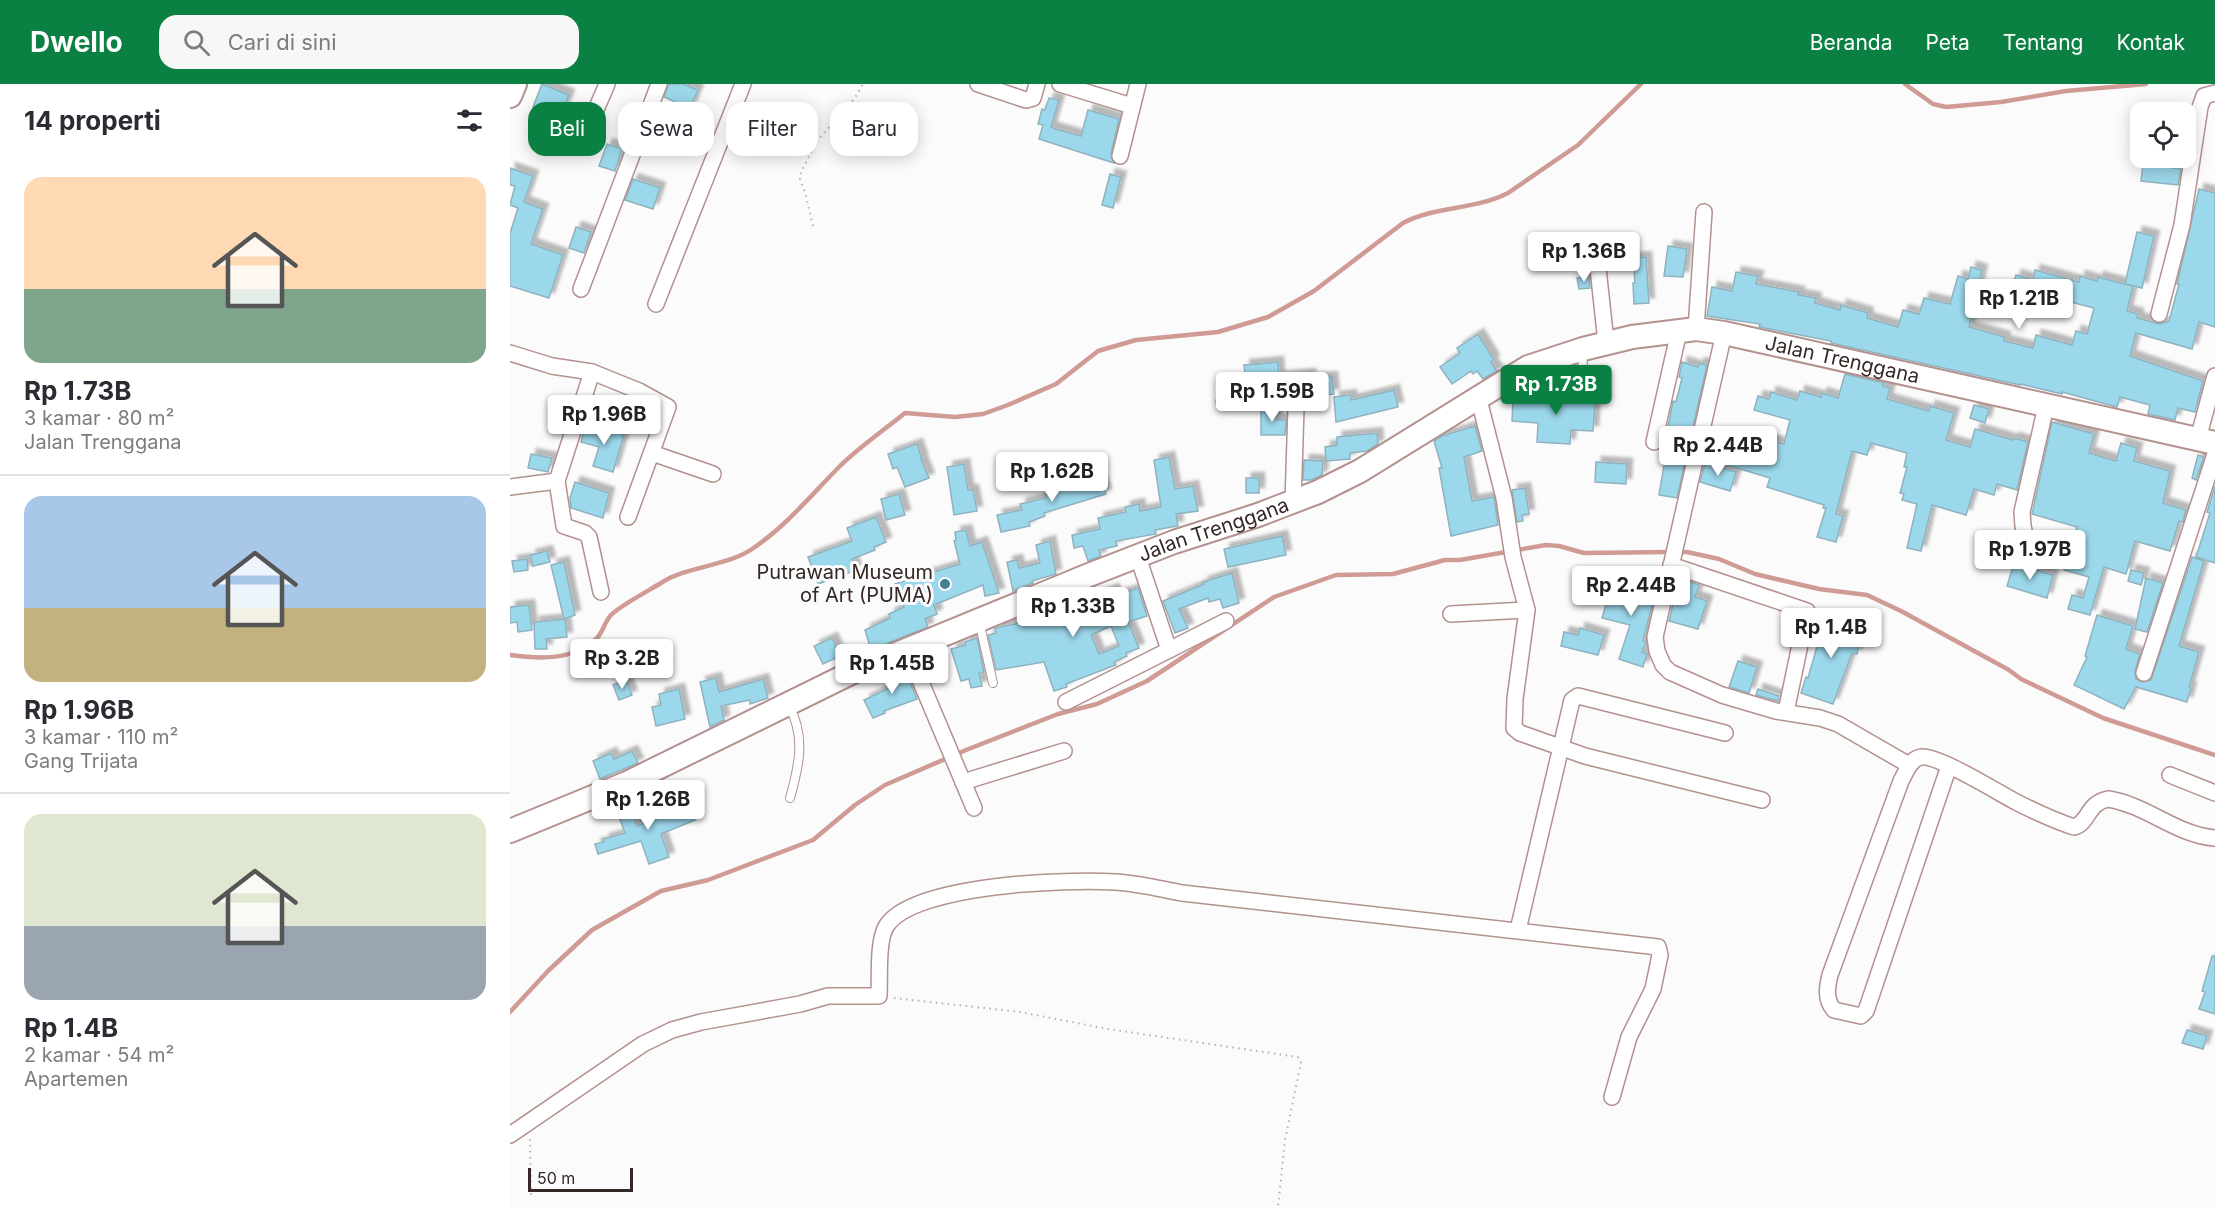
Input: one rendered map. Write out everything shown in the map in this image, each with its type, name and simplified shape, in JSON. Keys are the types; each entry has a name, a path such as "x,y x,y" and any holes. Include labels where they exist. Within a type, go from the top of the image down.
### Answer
{"main road":[{"path":"510,96 515,84"},
{"name":"Jalan Trenggana","path":"510,831 627,783 824,685 908,649 1174,542 1293,503 1360,471 1528,367 1606,342 1688,330 1724,333 2206,441"}],"street":[{"path":"600,102 607,84"},
{"path":"581,289 659,84"},
{"path":"656,304 743,84"},
{"path":"978,84 1026,100 1033,98 1037,84"},
{"path":"1060,84 1132,106"},
{"path":"1120,156 1138,84"},
{"path":"2159,314 2182,225 2200,107 2204,96 2215,93"},
{"path":"1654,442 1688,330 1704,212"},
{"path":"1597,259 1606,342"},
{"path":"1724,333 1655,645 1664,665 1670,672 1722,695 1776,711 1838,724 1909,765"},
{"path":"510,353 552,366 592,372 668,407 628,517"},
{"path":"592,372 557,482 564,526 590,537 601,592"},
{"path":"2206,441 2215,376"},
{"path":"1224,402 1276,396 1293,402 1296,408 1293,503"},
{"path":"1478,396 1504,498 1513,557 1527,609 1515,699 1514,728 1520,733 1585,756 1762,800"},
{"path":"2031,561 2022,512 2046,406"},
{"path":"652,453 713,474"},
{"path":"2144,673 2215,453"},
{"path":"510,487 557,482"},
{"path":"1138,557 1169,650"},
{"path":"1671,565 1807,611 1786,712"},
{"path":"1451,614 1527,609"},
{"path":"1066,702 1226,621"},
{"path":"908,649 975,808"},
{"path":"1518,930 1572,700 1578,696 1725,733"},
{"path":"963,782 1064,751"},
{"path":"1949,766 1866,1011 1861,1016 1833,1010 1828,1002 1827,987 1830,975 1901,781 1909,765 1918,757 1927,756 1949,766 2018,803 2074,827 2082,823 2092,807 2108,799 2135,807 2194,834 2215,838"},
{"path":"2170,775 2215,793"},
{"path":"510,1135 643,1044 672,1030 701,1022 800,1005 828,996 879,996 882,939 885,927 891,919 903,910 919,904 999,885 1027,882 1118,882 1182,893 1659,948 1653,989 1629,1037 1612,1096"}],"lane":[{"path":"1582,394 1583,348"},
{"path":"979,620 993,683"},
{"path":"790,798 798,768 800,747 795,700"}],"path":[{"path":"813,226 800,175 816,142 855,98 863,84"},
{"path":"1807,611 1867,620"},
{"path":"879,996 1020,1012 1108,1029 1214,1043 1254,1052 1296,1055 1301,1062 1285,1140 1278,1207"},
{"path":"530,1121 531,1199"}],"building":[{"path":"542,84 569,95 566,102 535,102"},
{"path":"669,84 683,84 698,90 693,102 676,102 664,97"},
{"path":"1049,98 1059,100 1051,127 1056,129 1081,136 1088,110 1119,119 1111,154 1114,163 1039,139 1043,125 1038,124 1042,109 1045,110"},
{"path":"607,144 618,148 620,156 615,171 599,166 603,156 606,156"},
{"path":"510,168 533,176 524,202 543,209 531,244 563,255 549,298 510,286 510,233 518,208 510,205 515,186 510,185"},
{"path":"2143,168 2181,169 2178,185 2141,181"},
{"path":"1110,174 1121,177 1113,208 1102,205"},
{"path":"633,179 660,188 653,209 625,200"},
{"path":"2199,189 2215,193 2215,327 2199,322 2192,349 2136,333 2130,356 2203,381 2195,412 2178,408 2175,420 2148,414 2150,405 2120,397 2117,407 2062,392 2062,394 1831,343 1831,341 1759,327 1760,324 1707,316 1712,287 1732,291 1736,272 1758,276 1756,284 1799,292 1798,295 1816,298 1815,303 1840,310 1841,305 1868,313 1867,318 1898,327 1903,310 1919,314 1924,298 1950,304 1958,276 1968,279 1971,267 1982,270 1969,327 2005,337 2004,341 2033,348 2036,335 2072,345 2076,331 2087,334 2094,308 2012,287 2016,275 2033,280 2035,270 2079,282 2080,276 2097,281 2098,277 2133,286 2127,311 2138,314 2137,318 2160,324 2169,321"},
{"path":"576,227 591,232 584,253 569,248"},
{"path":"2137,232 2154,236 2142,288 2125,284"},
{"path":"1668,246 1687,249 1683,277 1664,276"},
{"path":"1646,257 1649,303 1634,304 1633,258"},
{"path":"1589,277 1590,288 1579,289 1577,278"},
{"path":"1478,334 1494,360 1491,362 1497,371 1483,379 1477,371 1473,374 1471,371 1452,384 1440,367 1460,353 1457,348"},
{"path":"1278,362 1279,377 1310,374 1311,379 1332,377 1334,394 1303,399 1298,389 1288,390 1275,386 1247,390 1244,365"},
{"path":"1682,362 1698,367 1699,363 1707,365 1677,498 1659,495 1665,459 1662,459 1673,401 1676,402 1682,378 1679,377"},
{"path":"1845,374 1884,383 1883,386 1890,388 1887,399 1929,411 1930,406 1954,413 1946,440 1970,447 1975,429 2028,442 2017,490 1997,484 1994,495 1974,489 1966,515 1932,505 1921,551 1907,548 1917,504 1902,500 1904,494 1900,493 1907,467 1904,467 1907,453 1871,443 1867,455 1852,451 1836,514 1843,516 1836,542 1817,537 1826,508 1823,508 1824,505 1767,487 1770,478 1727,465 1731,451 1745,455 1750,435 1784,444 1790,420 1754,410 1758,396 1769,399 1771,392 1797,400 1800,391 1821,397 1822,393 1838,398"},
{"path":"1394,390 1398,407 1336,422 1334,397 1351,395 1351,400"},
{"path":"1570,390 1576,390 1580,402 1595,403 1593,431 1571,430 1570,444 1537,442 1538,423 1512,421 1513,398 1547,400 1548,393 1569,395"},
{"path":"1974,405 1989,409 1985,423 1970,418"},
{"path":"1276,406 1276,420 1286,420 1285,435 1261,435 1261,408"},
{"path":"2052,422 2094,434 2089,453 2116,461 2121,443 2137,448 2134,461 2170,471 2163,503 2186,510 2183,522 2179,521 2170,551 2135,541 2126,574 2104,567 2090,615 2068,609 2072,595 2083,598 2089,577 2064,570 2077,527 2032,514"},
{"path":"586,423 624,435 613,472 593,466 599,447 581,442"},
{"path":"1475,426 1482,451 1464,457 1472,501 1494,497 1498,525 1451,536 1439,468 1442,468 1434,441 1442,436"},
{"path":"1377,433 1378,444 1367,451 1350,453 1350,459 1326,461 1325,447 1337,445 1337,437"},
{"path":"917,444 929,478 905,487 897,467 893,469 888,454"},
{"path":"531,454 552,458 548,472 528,468"},
{"path":"2198,455 2204,457 2196,480 2192,478"},
{"path":"1169,457 1175,489 1193,486 1198,511 1176,514 1178,526 1155,530 1156,534 1116,541 1117,546 1099,550 1101,556 1088,561 1083,546 1074,548 1072,535 1100,529 1098,518 1126,512 1125,507 1139,504 1140,511 1161,507 1154,460"},
{"path":"1304,460 1323,461 1322,475 1311,480 1303,480"},
{"path":"1596,462 1627,464 1626,484 1595,482"},
{"path":"1705,463 1736,472 1730,491 1700,482"},
{"path":"964,464 968,490 973,490 977,511 954,515 947,467"},
{"path":"1098,472 1106,494 1044,513 1045,516 1029,522 1030,526 1001,532 997,515 1022,510 1020,504 1046,498 1045,494 1082,483 1080,479"},
{"path":"1246,478 1259,478 1259,493 1246,493"},
{"path":"575,482 609,493 603,518 571,508 570,498"},
{"path":"2215,486 2215,563 2196,557 2210,513 2207,512"},
{"path":"1525,488 1529,514 1522,515 1523,521 1517,522 1512,490"},
{"path":"899,494 905,515 886,520 881,499"},
{"path":"876,517 886,542 874,547 875,550 852,559 856,570 818,584 808,557 852,541 847,528"},
{"path":"966,530 970,546 982,542 999,593 985,596 983,585 934,605 937,614 925,619 928,627 871,650 865,630 890,618 889,614 904,607 895,584 960,564 954,541 956,540 955,532"},
{"path":"1282,536 1286,555 1228,567 1224,549"},
{"path":"1050,541 1056,574 1032,581 1033,583 1013,591 1007,562 1017,560 1019,568 1040,563 1036,545"},
{"path":"547,551 550,562 533,566 530,555"},
{"path":"2192,557 2204,561 2179,646 2199,652 2187,702 2136,687 2124,709 2074,685 2087,657 2085,656 2097,615 2133,626 2126,649 2140,654 2135,671 2136,679 2142,682 2151,680"},
{"path":"527,559 528,570 514,572 512,561"},
{"path":"564,562 575,615 564,619 551,565"},
{"path":"2014,563 2029,570 2053,575 2047,598 2007,586"},
{"path":"2131,570 2144,573 2141,585 2128,581"},
{"path":"1232,573 1239,603 1223,608 1220,599 1209,602 1208,598 1179,609 1188,628 1175,633 1163,601 1204,584 1203,582"},
{"path":"2146,578 2163,583 2147,632 2135,629"},
{"path":"1679,579 1699,585 1695,597 1707,601 1698,629 1669,621"},
{"path":"1632,582 1656,589 1643,641 1646,642 1642,652 1647,654 1643,667 1619,659 1630,625 1602,618 1612,583 1630,588"},
{"path":"1138,588 1147,616 1128,622 1139,648 1126,653 1127,656 1114,662 1116,665 1066,684 1067,687 1054,691 1044,662 996,670 988,635 996,633 995,628 1026,622 1026,624 1073,606 1070,600 1085,593 1088,600 1113,589 1116,596","holes":["1111,626 1119,646 1099,654 1091,635"]},
{"path":"529,605 532,630 518,632 517,622 510,623 510,607"},
{"path":"1817,616 1862,630 1857,654 1852,653 1833,704 1801,693 1806,677 1808,678 1820,636 1812,633"},
{"path":"565,619 567,637 546,639 547,649 535,649 534,622"},
{"path":"1580,628 1604,635 1598,655 1561,646 1564,632 1578,635"},
{"path":"832,638 840,656 823,664 814,646"},
{"path":"977,638 984,672 979,673 982,686 971,688 969,679 961,681 951,649 966,645 965,642"},
{"path":"1738,661 1757,667 1749,693 1729,687"},
{"path":"903,666 917,699 884,711 885,713 873,718 864,700 889,688 888,685 900,681 895,669"},
{"path":"716,678 719,692 763,679 768,698 750,704 750,700 721,706 724,720 710,727 700,682"},
{"path":"626,680 632,695 619,700 613,685"},
{"path":"679,689 685,719 656,726 652,707 661,705 659,694"},
{"path":"1758,689 1779,696 1778,701 1756,695"},
{"path":"632,751 638,763 600,779 593,761 611,753 614,759"},
{"path":"627,801 637,826 663,816 661,811 689,801 695,820 661,834 669,857 649,864 641,841 598,854 595,844 625,833 615,806"},
{"path":"2212,956 2215,956 2215,1014 2199,1009"},
{"path":"2187,1030 2207,1036 2203,1049 2182,1043"}],"waterway":[{"path":"510,655 556,657 578,651 597,638 611,615 642,594 672,577 744,554 800,508 841,465 905,413 955,417 983,414 1056,384 1098,351 1136,340 1218,332 1268,317 1314,291 1403,223 1508,193 1578,145 1641,84"},
{"path":"1905,84 1933,104 1946,107 2001,102 2066,91 2146,84"},
{"path":"510,1012 548,971 592,930 661,891 708,880 813,840 855,805 885,785 1058,714 1097,704 1147,681 1274,597 1336,575 1393,574 1445,560 1460,560 1546,545 1584,553 1670,552"},
{"path":"1678,552 1719,559 1755,574 1819,589 1867,595 1901,611 2009,670 2021,679 2103,718 2215,755"}],"place":[{"name":"Putrawan Museum of Art (PUMA)","path":"945,584"}]}
